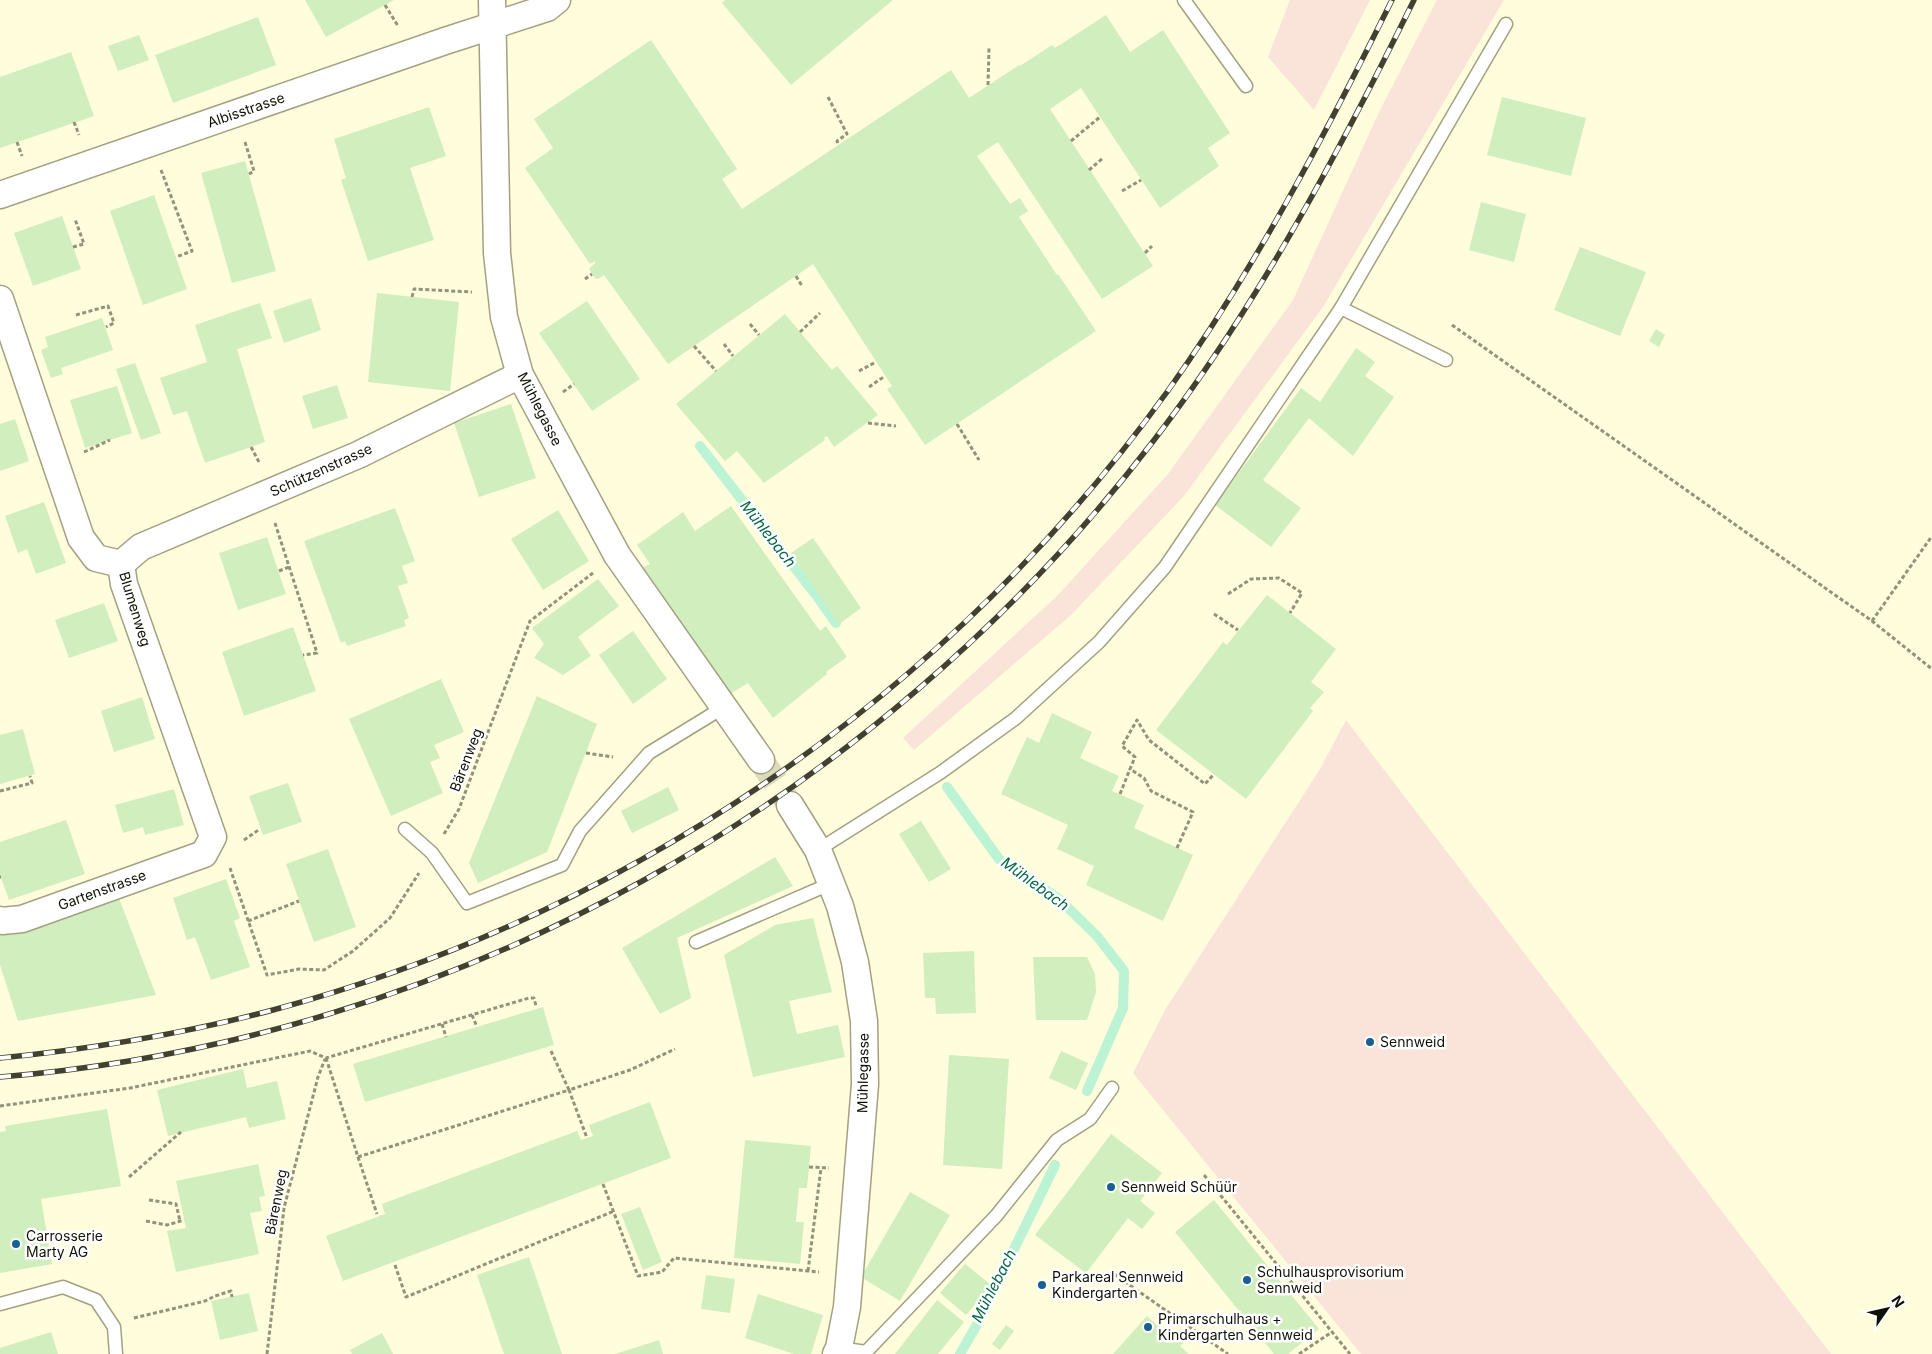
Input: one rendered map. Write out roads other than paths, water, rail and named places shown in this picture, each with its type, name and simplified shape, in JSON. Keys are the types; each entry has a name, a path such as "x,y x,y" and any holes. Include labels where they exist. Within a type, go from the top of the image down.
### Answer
{"street":[{"name":"Albisstrasse","path":"0,195 492,12 547,8 558,0"},
{"name":"Mühlegasse","path":"492,12 497,253 504,317 520,374 617,555 762,760"},
{"name":"Blumenweg","path":"0,298 81,538 96,558 122,564 127,592 208,846"},
{"name":"Schützenstrasse","path":"122,564 141,547 358,455 520,374"},
{"name":"Mühlegasse","path":"790,805 818,850 840,906 855,962 864,1021 865,1084 850,1275 847,1307 837,1351"},
{"name":"Gartenstrasse","path":"0,920 22,919 208,846"}],"lane":[{"path":"1184,0 1246,86"},
{"path":"818,850 940,773 1016,718 1099,642 1165,567 1341,308 1506,24"},
{"path":"1341,308 1446,360"},
{"path":"405,829 432,853 467,904 562,865 580,831 649,753 724,707"},
{"path":"696,942 832,883"},
{"path":"837,1351 866,1352 996,1216 1057,1140 1090,1118 1112,1088"},
{"path":"0,1304 63,1286 96,1300 114,1327 116,1354"}],"waterway":[{"name":"Mühlebach","path":"700,446 836,623"},
{"name":"Mühlebach","path":"947,787 999,859 1059,899 1097,936 1124,971 1123,1008 1087,1091"},
{"name":"Mühlebach","path":"960,1354 979,1321 1055,1165"}],"tunnel":[{"path":"761,760 790,805"}],"railway":[{"path":"0,1058 103,1045 239,1019 406,968 533,915 656,851 773,778 883,694 986,602 1081,501 1167,392 1230,298 1315,151 1392,0"},
{"path":"0,1077 168,1054 332,1013 491,955 642,881 785,792 918,689 1041,573 1151,444 1190,392 1261,284 1356,115 1414,0"}],"place":[{"name":"Sennweid","path":"1370,1042"},
{"name":"Sennweid Schüür","path":"1111,1187"},
{"name":"Carrosserie Marty AG","path":"16,1244"},
{"name":"Schulhausprovisorium Sennweid","path":"1247,1280"},
{"name":"Parkareal Sennweid Kindergarten","path":"1042,1285"},
{"name":"Primarschulhaus + Kindergarten Sennweid","path":"1148,1327"}]}
